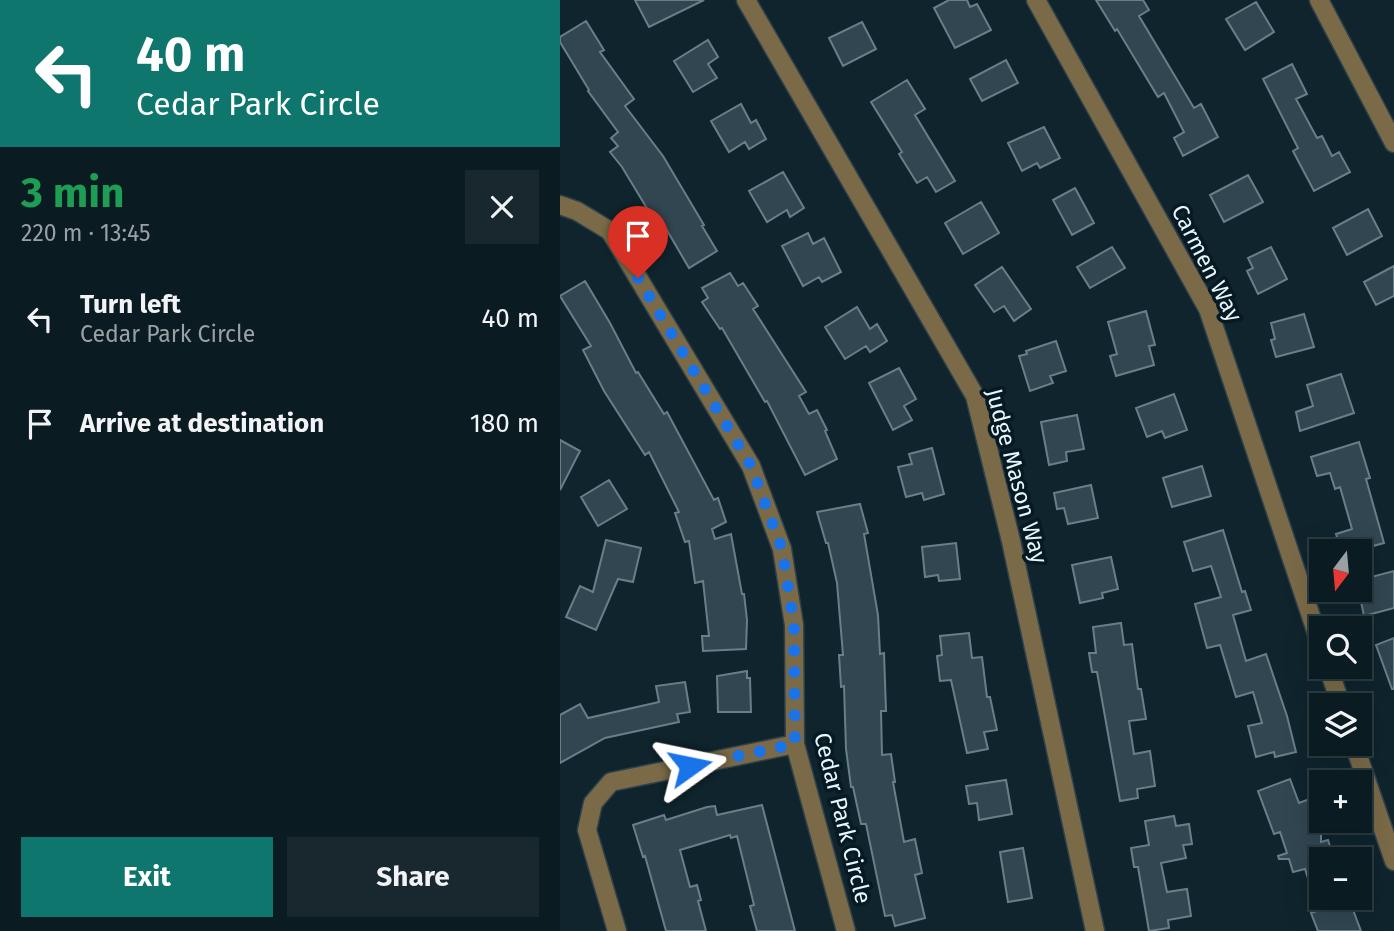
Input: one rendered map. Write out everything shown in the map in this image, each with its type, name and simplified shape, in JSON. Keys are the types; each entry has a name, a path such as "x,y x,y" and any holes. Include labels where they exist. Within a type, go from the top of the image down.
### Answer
{"street":[{"name":"Carmen Way","path":"1036,0 1208,309 1311,616"},
{"path":"1318,0 1394,143"},
{"name":"Judge Mason Way","path":"752,2 975,396 1011,541 1096,931"},
{"name":"Cedar Park Circle","path":"560,205 578,211 610,231 751,466 782,549 794,625 795,744 846,931"},
{"path":"617,931 587,830 593,803 611,782 795,744"},
{"path":"1358,756 1394,861"}],"building":[{"path":"635,0 704,0 649,27"},
{"path":"949,0 967,0 970,7 977,4 991,30 955,48 934,8"},
{"path":"1096,0 1143,0 1149,10 1139,16 1194,108 1201,104 1218,137 1183,156 1174,138 1184,132 1164,93 1158,97"},
{"path":"1256,2 1274,32 1245,50 1226,19"},
{"path":"586,21 604,50 600,52 634,99 625,106 663,156 717,251 689,268 665,227 660,230 610,152 618,146 611,138 618,132 588,91 560,42 560,37"},
{"path":"862,22 876,49 843,66 829,38"},
{"path":"708,40 718,57 708,64 717,78 693,92 674,61"},
{"path":"1006,60 1018,83 982,101 970,79"},
{"path":"1292,64 1307,94 1296,99 1317,138 1322,136 1332,156 1339,152 1350,172 1314,191 1293,151 1298,148 1263,79"},
{"path":"907,80 925,109 915,115 955,181 936,192 927,177 917,183 899,154 902,152 871,102"},
{"path":"741,104 751,123 756,120 766,139 749,149 745,142 729,152 711,121"},
{"path":"1044,127 1060,158 1040,168 1037,163 1022,171 1008,143"},
{"path":"783,172 804,208 790,217 787,210 767,222 749,191"},
{"path":"1248,175 1263,202 1224,222 1210,195"},
{"path":"1075,188 1094,223 1072,235 1053,200"},
{"path":"981,202 999,233 963,254 945,223"},
{"path":"1368,209 1382,236 1347,255 1333,228"},
{"path":"808,233 813,244 824,238 841,272 822,282 819,277 803,286 782,246"},
{"path":"1112,247 1125,268 1090,288 1077,267"},
{"path":"1271,247 1287,279 1258,294 1247,271 1253,268 1248,258"},
{"path":"1394,266 1394,296 1376,305 1364,282"},
{"path":"1002,267 1031,309 1014,321 1004,306 994,312 975,285"},
{"path":"730,273 738,286 743,283 758,306 753,309 806,392 799,396 809,414 817,410 827,430 825,431 837,459 805,475 767,401 765,402 722,328 720,329 702,302 708,298 702,288"},
{"path":"585,281 636,373 638,372 664,414 667,412 714,500 718,498 726,522 712,529 715,539 731,534 744,594 746,649 703,651 702,636 709,636 703,581 695,583 689,541 685,542 675,513 679,512 649,452 645,455 604,391 583,350 591,346 560,296"},
{"path":"857,307 870,329 877,324 887,341 870,352 866,346 845,359 825,327"},
{"path":"1146,311 1155,345 1149,346 1154,365 1116,376 1110,356 1117,354 1108,322"},
{"path":"1304,314 1314,347 1276,357 1271,340 1275,339 1271,323"},
{"path":"1056,341 1066,371 1050,376 1053,383 1030,391 1019,356"},
{"path":"899,368 916,399 904,406 912,420 893,430 869,383"},
{"path":"1341,374 1354,413 1300,431 1296,412 1313,406 1307,385"},
{"path":"1174,394 1187,430 1165,438 1162,431 1147,437 1136,408"},
{"path":"1077,415 1084,449 1066,452 1067,461 1049,465 1041,422"},
{"path":"560,440 580,451 560,490"},
{"path":"1359,442 1384,543 1372,546 1372,539 1337,539 1336,534 1352,529 1340,487 1335,489 1330,473 1317,476 1311,457"},
{"path":"932,448 944,494 924,500 922,493 906,497 898,467 912,464 909,454"},
{"path":"1202,466 1211,496 1172,507 1163,478"},
{"path":"609,480 627,509 598,526 581,497"},
{"path":"1091,485 1098,518 1068,524 1064,508 1057,509 1054,493"},
{"path":"860,504 868,533 864,534 878,615 880,654 884,653 886,711 881,711 882,755 891,754 893,782 904,842 915,839 922,873 915,875 925,918 895,926 892,915 885,916 866,824 861,824 851,787 846,749 844,686 841,687 839,655 843,655 837,583 828,543 817,512"},
{"path":"1223,530 1242,592 1245,591 1251,610 1233,615 1246,661 1266,654 1296,752 1275,757 1274,752 1256,757 1248,726 1262,723 1253,692 1236,697 1220,645 1207,648 1195,604 1221,597 1211,566 1193,571 1184,542"},
{"path":"606,540 641,548 633,582 618,579 596,630 566,617 580,586 593,592"},
{"path":"956,543 960,579 939,581 938,575 925,577 922,547"},
{"path":"1111,557 1118,589 1102,593 1103,598 1080,603 1072,565"},
{"path":"1394,571 1394,608 1364,616 1361,602 1372,602 1372,577"},
{"path":"1121,623 1124,645 1132,644 1138,689 1141,689 1146,719 1129,721 1134,754 1150,751 1155,786 1137,789 1138,798 1120,801 1097,672 1092,672 1089,653 1096,653 1093,627"},
{"path":"969,633 972,658 982,657 987,697 990,697 997,730 984,732 988,749 967,753 951,680 940,681 937,656 942,655 940,636"},
{"path":"1394,638 1394,689 1392,689 1376,645"},
{"path":"747,671 747,678 750,678 751,712 718,712 717,676"},
{"path":"685,682 690,712 677,714 679,722 605,738 560,763 560,715 580,704 588,718 659,702 656,686"},
{"path":"1290,779 1299,803 1309,799 1309,833 1321,833 1321,842 1328,840 1330,847 1309,847 1309,881 1305,869 1293,872 1289,859 1279,859 1278,856 1287,853 1280,832 1274,834 1258,791"},
{"path":"1006,780 1012,814 979,820 977,803 969,804 966,786"},
{"path":"762,805 795,931 757,931 750,906 754,905 737,836 731,838 730,835 680,850 690,887 697,885 706,931 666,931 645,856 643,857 633,825 664,815 666,820 707,807 715,806 717,815"},
{"path":"1174,816 1176,826 1189,824 1192,844 1183,845 1186,858 1161,863 1167,892 1187,889 1191,916 1168,920 1169,928 1149,931 1138,867 1134,867 1131,848 1149,845 1145,821"},
{"path":"1023,848 1032,898 1008,902 1000,852"},
{"path":"1319,910 1353,910 1361,931 1318,931 1311,913"}],"route":[{"path":"638,278 751,466 782,549 794,625 795,744 690,766"}]}
